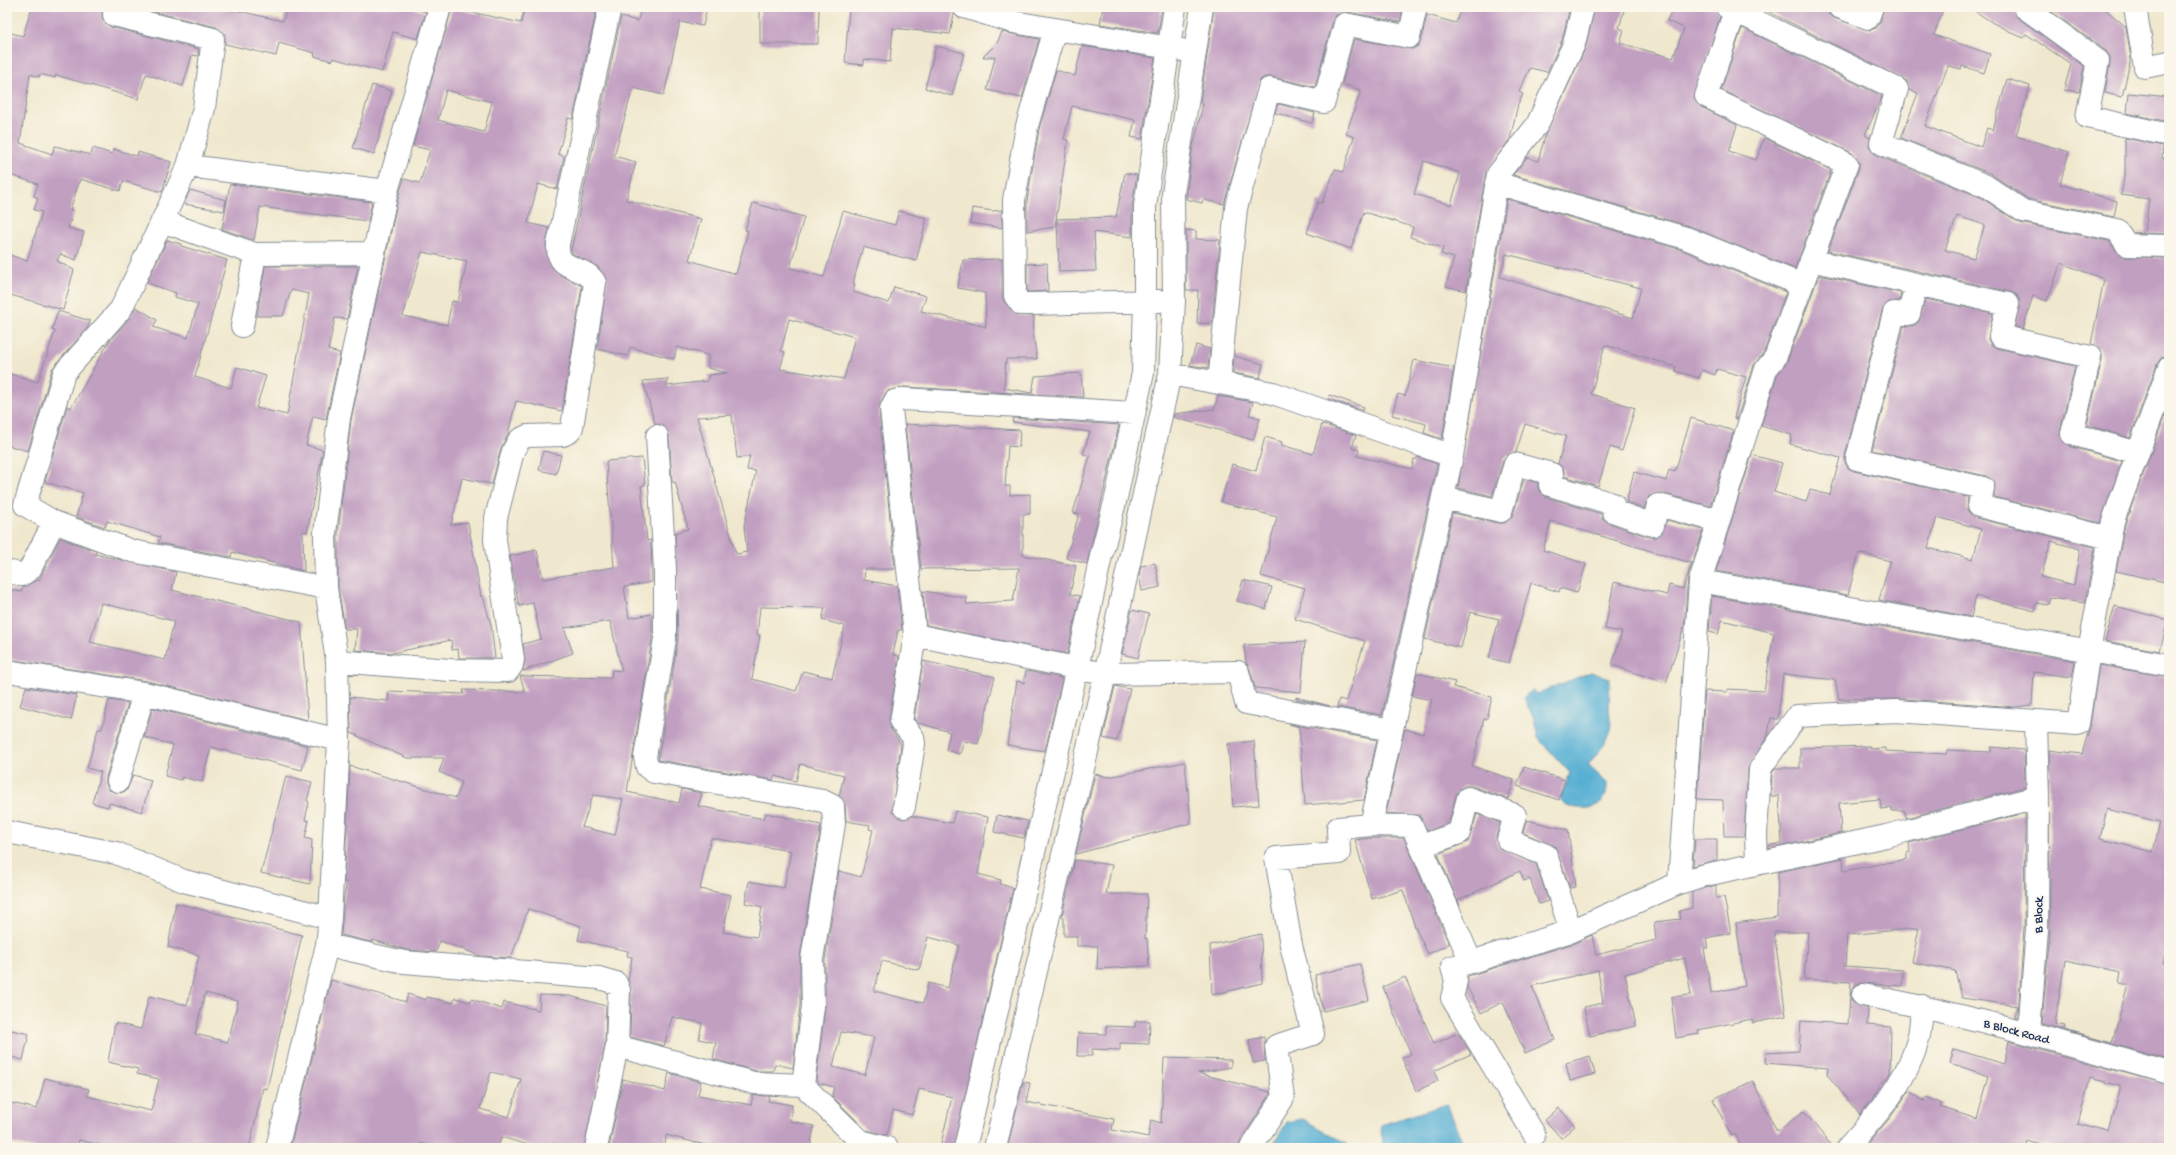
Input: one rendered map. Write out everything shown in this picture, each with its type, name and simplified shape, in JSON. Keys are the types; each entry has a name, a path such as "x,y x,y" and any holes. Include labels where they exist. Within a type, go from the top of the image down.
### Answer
{"street":[{"path":"115,7 114,14 213,39 204,108 188,166 121,309 64,373 25,505 54,522 132,551 326,588"},
{"path":"277,1148 327,944 330,918 339,740 337,661 326,588 325,533 340,418 387,191 440,7"},
{"path":"337,661 450,670 508,671 512,665 513,659 495,540 496,518 512,451 519,440 527,436 563,435 569,432 572,427 595,283 591,276 563,263 557,255 558,244 610,7"},
{"path":"965,1148 1077,668 1143,373 1146,301 1145,206 1175,7"},
{"path":"994,1148 1105,674 1143,505 1170,374 1174,301 1173,193 1202,7"},
{"path":"1219,383 1236,208 1269,88 1324,102 1345,24 1409,37 1416,7"},
{"path":"1371,825 1452,456 1498,174 1537,125 1574,44 1583,7"},
{"path":"1839,7 1868,18 1872,7"},
{"path":"2024,7 2098,61 2087,117 2169,135"},
{"path":"2135,7 2145,67 2169,62"},
{"path":"968,8 1013,22 1194,52"},
{"path":"1679,883 1700,581 1766,369 1775,358 1847,164 1706,96 1731,9 1896,89 1881,143 1986,186 2023,211 2117,230 2127,245 2169,246"},
{"path":"1055,29 1027,126 1014,200 1015,296 1021,304 1174,301"},
{"path":"188,166 387,191"},
{"path":"1496,183 1686,238 1802,285"},
{"path":"162,221 255,254 374,253"},
{"path":"242,326 255,254"},
{"path":"1811,260 2008,304 2000,336 2090,358 2072,434 2138,453"},
{"path":"1916,284 1909,314 1894,313 1857,459 1983,488 1978,506 2110,538"},
{"path":"1757,864 1756,834 1760,769 1798,716 1896,711 2078,724 2089,651 2113,520 2169,369"},
{"path":"1170,374 1272,393 1452,456"},
{"path":"904,807 914,744 913,737 901,722 915,635 891,409 895,401 903,399 1134,413"},
{"path":"657,436 665,569 665,639 645,757 647,767 654,772 823,802 833,806 834,824 812,959 813,1006 803,1085"},
{"path":"1443,498 1501,511 1515,464 1552,474 1550,485 1612,504 1613,511 1653,525 1658,505 1719,521"},
{"path":"1116,498 1143,505"},
{"path":"7,571 22,575 30,569 54,522"},
{"path":"1700,581 2169,665"},
{"path":"915,635 1105,674 1238,672 1246,703 1392,730"},
{"path":"7,671 144,693 339,740"},
{"path":"118,781 144,693"},
{"name":"B Block","path":"2029,1032 2037,929 2038,797 2036,721"},
{"path":"1534,1134 1452,998 1456,981 1452,968 1571,931 1679,883 1701,876 1886,836 2038,797"},
{"path":"1421,846 1459,833 1468,798 1515,815 1508,840 1546,855 1571,931"},
{"path":"1251,1148 1283,1098 1276,1046 1312,1034 1291,945 1276,858 1339,853 1338,828 1371,825 1412,826 1471,962"},
{"path":"7,832 116,853 184,881 330,918"},
{"path":"327,944 404,962 600,978 616,982 619,990 617,1046 596,1148"},
{"name":"B Block Road","path":"1863,995 1922,1006 2029,1032 2169,1073"},
{"path":"1847,1148 1884,1106 1909,1066 1918,1039 1922,1006"},
{"path":"617,1046 754,1083 803,1085 860,1141 887,1148"}],"water":[{"path":"1591,672 1610,678 1609,709 1611,727 1604,745 1588,765 1607,783 1607,790 1603,800 1599,804 1589,808 1577,808 1568,806 1560,800 1570,773 1538,738 1534,719 1524,698 1532,689 1536,694"},
{"path":"1447,1104 1462,1141 1455,1148 1382,1148 1381,1125"},
{"path":"1303,1119 1353,1148 1271,1148 1287,1122"}],"building":[{"path":"32,7 102,8 102,20 111,27 199,49 198,56 192,55 183,86 146,74 138,99 56,75 55,78 40,74 39,77 30,74 20,143 52,154 55,146 91,155 93,148 112,154 113,149 137,156 138,152 171,162 162,192 123,181 120,191 80,179 70,210 74,211 68,228 84,232 76,260 60,254 57,261 74,270 63,310 7,294 7,254 27,261 42,212 34,210 38,198 34,196 38,184 7,174 7,32 23,36"},
{"path":"134,7 204,7 234,10 283,21 287,7 408,7 426,12 418,39 393,32 382,72 333,58 332,61 314,56 315,53 279,43 276,56 225,44 225,34 216,27"},
{"path":"525,7 597,7 573,119 568,118 558,154 564,156 557,189 538,184 528,223 549,228 546,245 550,265 560,275 582,286 562,411 516,401 508,434 501,448 492,484 462,478 451,525 468,522 481,597 483,596 491,625 495,658 459,658 458,649 452,650 451,640 393,653 355,650 357,629 345,629 338,587 338,534 351,420 399,194 404,179 420,183 430,150 413,146 452,8 521,23","holes":["446,90 492,102 484,132 438,120","422,252 467,261 458,302 452,301 447,325 403,316"]},
{"path":"641,7 707,7 703,26 680,22 664,95 633,88 614,156 636,162 626,200 701,219 689,260 736,274 748,231 745,230 753,203 804,217 790,268 824,277 843,211 895,225 899,211 927,218 916,261 863,247 853,283 855,284 853,292 889,303 894,287 926,296 921,311 986,327 985,293 958,288 963,260 1002,259 1002,296 1005,303 1016,315 1034,316 1033,334 1037,359 1006,359 1004,388 1032,393 1035,376 1081,373 1083,397 904,387 887,391 880,403 879,410 895,569 865,569 864,580 897,586 902,630 898,630 893,655 899,656 889,720 891,730 901,744 892,812 902,819 912,816 952,823 955,811 988,817 978,874 1001,880 1000,884 1013,888 953,1148 940,1148 952,1097 919,1089 912,1115 893,1110 887,1135 866,1130 832,1096 834,1087 819,1083 816,1080 825,1007 825,960 839,871 861,877 873,830 869,829 870,825 846,821 845,805 839,796 844,775 800,764 796,781 774,776 773,780 658,760 678,639 675,533 688,529 675,482 672,482 669,435 663,425 655,424 643,381 668,379 666,386 708,381 708,375 727,373 708,368 708,355 677,347 674,359 630,347 628,356 597,349 607,280 598,267 573,254 571,250 621,17 638,21","holes":["789,319 855,337 844,379 780,369 785,352 781,351","732,415 737,458 750,456 747,470 756,471 744,526 747,552 736,554 697,417","760,607 825,608 822,620 845,626 832,678 803,671 796,691 752,679 760,635 757,635","928,937 959,945 948,988 928,983 923,1003 874,991 882,961 919,970","841,1032 874,1037 865,1075 833,1067"]},
{"path":"760,7 819,7 818,44 760,44"},
{"path":"849,7 952,7 954,14 950,34 893,28 890,62 864,59 864,65 845,63"},
{"path":"1103,7 1162,7 1158,33 1100,24"},
{"path":"1214,7 1284,7 1297,10 1298,7 1403,7 1400,22 1347,12 1336,15 1315,87 1272,77 1265,77 1260,80 1224,204 1203,200 1202,203 1186,199 1192,151 1203,104 1200,103"},
{"path":"1461,7 1570,7 1562,40 1547,72 1530,68 1519,92 1523,94 1518,104 1510,139 1486,172 1466,291 1446,286 1454,258 1441,254 1443,248 1410,237 1413,227 1364,212 1351,249 1307,233 1318,202 1322,203 1335,169 1343,172 1354,137 1346,134 1361,90 1342,84 1354,39 1412,49 1418,46 1421,40 1427,15 1456,23","holes":["1424,161 1460,173 1451,205 1414,194"]},
{"path":"1595,7 1625,7 1619,28 1624,30 1620,43 1673,58 1684,28 1667,21 1673,7 1715,7 1720,17 1694,98 1701,107 1737,125 1729,151 1756,160 1764,138 1831,170 1795,269 1689,226 1513,175 1527,157 1538,161 1546,133 1585,49"},
{"path":"1759,7 1827,7 1829,15 1834,18 1870,30 1876,28 1880,23 1884,7 1944,7 1934,35 1990,54 1984,73 1962,66 1961,69 1948,66 1925,126 1981,147 1987,128 1993,130 2007,79 2030,86 2016,136 2069,152 2060,184 2117,201 2114,217 2028,199 1991,174 1901,138 1918,93 1909,90 1907,81"},
{"path":"1969,7 2012,7 2017,17 2084,66 2079,92 2064,90 2071,64 2026,34 2023,38 1993,23"},
{"path":"2045,7 2103,7 2126,27 2131,58 2122,97 2105,93 2110,63 2110,57 2106,51"},
{"path":"1742,28 1882,96 1865,135 1870,138 1869,146 1876,155 1980,197 2020,223 2109,241 2117,252 2126,257 2169,258 2169,356 2161,358 2157,364 2130,438 2087,425 2102,360 2102,354 2099,348 2091,344 2104,279 2061,263 2047,301 2033,296 2023,329 2015,327 2020,301 2017,295 2011,292 1828,251 1859,168 1859,162 1852,153 1721,90","holes":["1957,216 1985,225 1974,258 1945,250"]},
{"path":"1002,32 1039,39 1022,98 987,90 995,57 983,57 997,43"},
{"path":"936,46 964,53 952,96 925,88"},
{"path":"1082,46 1155,58 1142,139 1131,137 1135,120 1072,106 1064,139 1068,140 1055,227 1027,231 1027,201 1039,129 1056,70 1075,76"},
{"path":"372,85 392,91 374,154 353,148"},
{"path":"2129,93 2169,97 2169,122 2127,113"},
{"path":"1278,104 1315,113 1312,123 1275,113"},
{"path":"2125,138 2163,146 2162,158 2169,159 2169,234 2134,233 2145,232 2149,199 2121,195 2125,172"},
{"path":"1125,173 1137,175 1132,206 1132,237 1094,232 1096,271 1059,272 1057,219 1116,217"},
{"path":"230,184 372,202 368,221 260,207 254,240 222,229"},
{"path":"190,190 226,200 224,211 184,204"},
{"path":"1507,199 1682,250 1786,292 1764,352 1754,365 1737,419 1734,418 1746,377 1717,369 1715,375 1702,370 1699,378 1675,371 1676,367 1605,345 1591,394 1635,408 1622,451 1610,447 1598,486 1564,476 1564,470 1558,463 1566,436 1525,424 1516,452 1507,455 1503,460 1492,496 1458,488","holes":["1506,254 1641,288 1633,318 1500,277"]},
{"path":"972,208 993,211 1002,210 1002,228 970,223"},
{"path":"1186,230 1196,231 1196,239 1220,240 1212,324 1197,323 1198,290 1186,290"},
{"path":"167,240 181,244 181,246 227,260 195,377 231,388 237,367 266,376 256,408 287,415 309,294 291,290 283,316 257,316 265,266 358,266 347,319 335,318 328,350 340,353 326,419 313,416 306,445 323,450 307,532 303,531 304,571 232,552 231,557 158,543 160,537 107,521 105,527 76,517 83,493 45,482 67,406 71,408 108,343 130,317 136,307 157,320 153,327 188,338 198,304 175,297 176,293 147,283"},
{"path":"1047,263 1048,291 1027,292 1027,264"},
{"path":"1819,275 1901,293 1899,301 1889,302 1882,310 1845,456 1845,462 1848,468 1854,471 1968,497 1967,510 1976,518 2095,547 2085,603 2050,598 2048,605 2037,603 2035,611 1976,596 1971,617 1879,600 1890,561 1859,553 1848,595 1716,571 1752,455 1782,463 1774,492 1806,502 1810,490 1830,495 1840,458 1790,444 1792,435 1761,426 1777,375 1787,362","holes":["1937,517 1981,529 1973,559 1928,548","2051,541 2080,549 2074,585 2041,577"]},
{"path":"1925,299 1993,313 1988,339 1991,345 1997,348 2075,366 2060,431 2060,438 2069,446 2122,461 2100,523 1994,497 1995,484 1986,476 1872,450 1904,326 1914,326 1919,322"},
{"path":"58,311 90,321 88,327 52,369 28,451 7,445 7,373 38,382 55,331 52,330"},
{"path":"1196,345 1210,349 1208,368 1190,365"},
{"path":"1234,356 1263,364 1260,378 1233,373"},
{"path":"1414,360 1454,368 1442,439 1424,433 1426,424 1392,415 1398,394 1405,396"},
{"path":"1329,395 1364,407 1363,411 1328,399"},
{"path":"1218,396 1253,402 1249,415 1260,418 1253,440 1173,417 1174,414 1214,409"},
{"path":"2169,404 2169,583 2116,571 2125,524"},
{"path":"1013,418 1119,425 1087,564 1066,558 1079,514 1073,513 1090,456 1083,454 1090,432 1012,422"},
{"path":"1691,418 1734,431 1710,506 1661,493 1649,496 1644,509 1626,502 1634,472 1666,481 1669,470 1675,472"},
{"path":"905,424 1020,430 1019,447 1008,446 1005,486 1010,486 1010,495 1030,494 1030,514 1023,514 1023,555 1076,566 1070,594 1080,596 1067,654 926,625 923,591 967,598 966,604 1013,601 1019,568 921,569"},
{"path":"1322,424 1356,435 1352,448 1359,450 1357,456 1412,469 1414,459 1417,459 1418,457 1437,464 1382,715 1337,707 1339,699 1346,701 1365,641 1295,619 1305,588 1261,576 1277,517 1221,502 1232,464 1256,471 1265,437 1282,442 1281,445 1313,454"},
{"path":"543,451 561,455 556,474 539,470"},
{"path":"642,458 645,485 641,486 647,541 651,540 652,582 624,587 629,618 652,614 652,638 627,792 679,803 682,789 702,793 698,806 764,819 766,813 821,825 800,957 800,1005 793,1068 775,1064 773,1071 756,1071 713,1059 716,1043 699,1039 702,1023 672,1017 664,1046 630,1037 631,990 628,980 632,957 627,956 628,951 578,940 581,926 528,909 511,958 481,956 440,941 436,952 406,950 373,940 372,942 341,935 344,896 347,882 344,882 350,766 456,798 462,782 439,772 444,758 407,758 351,733 350,697 388,701 389,691 464,694 463,690 525,692 520,676 611,678 612,670 622,671 610,621 564,628 573,653 523,671 525,661 523,644 541,639 533,603 519,606 510,556 537,550 543,579 614,567 606,461","holes":["593,795 623,799 615,835 582,827","711,838 791,851 784,888 749,881 745,903 762,907 757,937 723,932 731,895 700,889"]},
{"path":"1524,479 1538,483 1538,489 1546,497 1601,514 1603,519 1609,523 1649,537 1655,537 1661,534 1667,520 1703,530 1688,577 1684,627 1666,683 1612,665 1622,632 1605,629 1614,582 1667,595 1669,585 1683,589 1691,563 1551,521 1543,550 1586,564 1577,593 1560,588 1559,592 1531,583 1509,663 1489,658 1499,619 1470,612 1461,648 1425,639 1452,513 1498,523 1505,523 1513,515"},
{"path":"60,538 96,551 95,554 176,572 172,590 301,622 308,720 146,681 7,659 7,589 21,592 23,587 39,580","holes":["101,603 174,621 165,660 90,642"]},
{"path":"1155,563 1160,587 1142,591 1139,575 1141,566"},
{"path":"1243,580 1272,587 1266,609 1237,601"},
{"path":"1712,596 2075,661 2072,677 2034,672 2032,705 2016,707 1905,699 1839,699 1835,680 1783,674 1778,719 1771,718 1768,735 1748,768 1744,836 1724,836 1723,800 1697,799 1705,691 1727,692 1727,689 1764,691 1774,633 1722,620 1718,634 1709,632"},
{"path":"2115,606 2168,620 2160,651 2105,641"},
{"path":"1132,610 1149,614 1138,658 1122,654"},
{"path":"1305,642 1301,692 1255,688 1250,669 1246,662 1244,645"},
{"path":"923,661 995,677 978,744 964,741 960,754 946,750 950,732 918,723 914,719"},
{"path":"2099,665 2169,677 2169,938 2163,963 2169,964 2169,1060 2042,1024 2050,929 2049,750 2082,754 2090,726","holes":["2107,809 2160,822 2153,852 2100,839","2065,960 2121,972 2119,983 2128,985 2112,1043 2064,1030 2065,1026 2055,1024"]},
{"path":"1026,671 1062,678 1045,751 1007,745 1017,681 1024,683"},
{"path":"1417,673 1455,682 1453,687 1492,697 1487,719 1484,719 1472,766 1514,780 1508,799 1472,786 1465,786 1460,789 1456,795 1449,823 1428,831 1419,815 1386,813 1405,729 1423,734 1432,700 1412,696"},
{"path":"1115,686 1130,689 1117,741 1103,738"},
{"path":"26,687 77,695 71,720 20,706"},
{"path":"1296,697 1330,706 1296,699"},
{"path":"109,700 128,703 106,777 106,784 109,790 121,793 127,790 133,775 151,780 142,812 109,803 108,807 92,803 101,772 87,768 98,729 102,729"},
{"path":"153,708 308,746 302,770 211,747 202,782 182,777 181,780 165,776 173,745 144,737"},
{"path":"1289,724 1377,740 1364,800 1305,805 1299,727"},
{"path":"1254,741 1259,805 1233,807 1228,744"},
{"path":"1870,746 1870,749 1885,748 1885,751 1946,754 1947,750 1991,752 1991,747 2024,750 2025,787 1906,818 1905,811 1892,811 1892,808 1881,809 1880,799 1839,803 1841,833 1769,849 1769,845 1782,844 1779,796 1771,796 1772,773 1776,768 1800,768 1800,748"},
{"path":"1185,762 1191,823 1076,854 1095,774 1108,777"},
{"path":"1524,767 1565,780 1559,800 1517,786"},
{"path":"286,776 312,782 307,801 309,802 305,820 309,821 305,838 312,840 310,884 261,873"},
{"path":"2025,813 2024,928 2018,1017 2015,1017 2018,1006 1962,998 1955,971 1912,962 1919,928 1847,935 1845,966 1903,970 1902,986 1859,983 1851,992 1851,999 1855,1004 1868,1009 1867,1025 1891,1027 1890,1073 1860,1115 1827,1074 1828,1068 1765,1063 1766,1053 1799,1051 1801,1021 1848,1024 1851,982 1804,979 1808,932 1774,932 1786,1016 1753,1023 1752,1019 1698,1030 1699,1034 1676,1038 1671,997 1691,995 1685,958 1625,974 1636,1026 1590,1036 1584,1007 1603,1003 1598,970 1532,986 1555,1040 1525,1053 1503,1002 1481,1013 1467,987 1468,976 1575,943 1592,935 1596,955 1656,940 1654,922 1681,919 1679,911 1692,908 1692,892 1716,885 1716,898 1724,897 1731,933 1706,938 1708,948 1704,948 1711,993 1745,986 1736,923 1777,917 1778,872 1843,858 1844,871 1907,859 1907,853 1910,852 1909,843"},
{"path":"1477,814 1500,823 1496,837 1499,848 1536,864 1548,901 1539,904 1530,879 1524,881 1520,871 1458,900 1460,906 1438,854 1468,842"},
{"path":"997,815 1028,821 1024,838 994,832"},
{"path":"1527,820 1568,830 1576,887 1570,888 1555,846 1523,833"},
{"path":"1371,838 1404,838 1449,944 1428,954 1415,927 1403,890 1372,899 1355,840"},
{"path":"1695,839 1717,839 1717,860 1693,866"},
{"path":"1075,860 1112,865 1106,894 1147,894 1145,939 1147,938 1149,966 1097,969 1098,946 1077,946 1077,936 1064,936 1064,917 1062,916"},
{"path":"176,903 302,935 267,1089 263,1088 249,1148 113,1148 79,1140 77,1148 30,1148 7,1142 7,1102 37,1109 45,1078 89,1089 87,1096 151,1111 159,1079 137,1074 138,1069 108,1062 115,1023 141,1029 149,996 187,1005 199,955 168,947","holes":["205,993 238,1001 228,1042 195,1034"]},
{"path":"1261,934 1262,983 1212,995 1210,945"},
{"path":"1360,964 1369,1000 1323,1011 1315,975"},
{"path":"1405,977 1434,1044 1458,1033 1471,1054 1434,1071 1438,1081 1416,1091 1402,1058 1411,1054 1383,987"},
{"path":"331,980 406,1002 408,994 426,1000 427,997 453,1003 455,998 470,1002 471,999 502,1009 504,1002 539,1010 540,995 570,996 606,1006 605,1045 584,1148 539,1148 501,1137 498,1148 439,1148 421,1143 419,1148 290,1148","holes":["491,1072 521,1079 509,1117 480,1109"]},
{"path":"1136,1021 1150,1021 1149,1044 1120,1043 1120,1050 1092,1049 1092,1056 1077,1056 1078,1033 1106,1034 1106,1026 1135,1027"},
{"path":"7,1029 29,1034 23,1060 7,1056"},
{"path":"1264,1037 1265,1061 1253,1063 1249,1040"},
{"path":"2009,1041 2169,1085 2169,1148 2053,1148 2027,1141 2025,1148 1864,1148 1889,1119 1909,1091 1924,1101 1926,1097 1942,1104 1940,1107 1977,1119 1989,1076 1950,1063 1954,1049 2004,1064","holes":["2090,1077 2120,1085 2108,1132 2078,1124"]},
{"path":"1590,1056 1595,1074 1570,1081 1566,1063"},
{"path":"1164,1058 1231,1060 1231,1067 1198,1073 1270,1092 1270,1095 1240,1141 1239,1148 1022,1148 1008,1145 1023,1082 1030,1083 1026,1102 1114,1119 1112,1130 1148,1137 1151,1120 1161,1123"},
{"path":"669,1073 701,1082 698,1095 751,1105 753,1095 769,1096 768,1101 792,1105 790,1121 814,1126 810,1148 717,1148 666,1135 665,1148 609,1148 623,1079 665,1091"},
{"path":"1753,1081 1777,1132 1804,1111 1833,1148 1742,1148 1734,1134 1731,1136 1713,1099"},
{"path":"1559,1108 1575,1126 1561,1138 1545,1120"}]}
